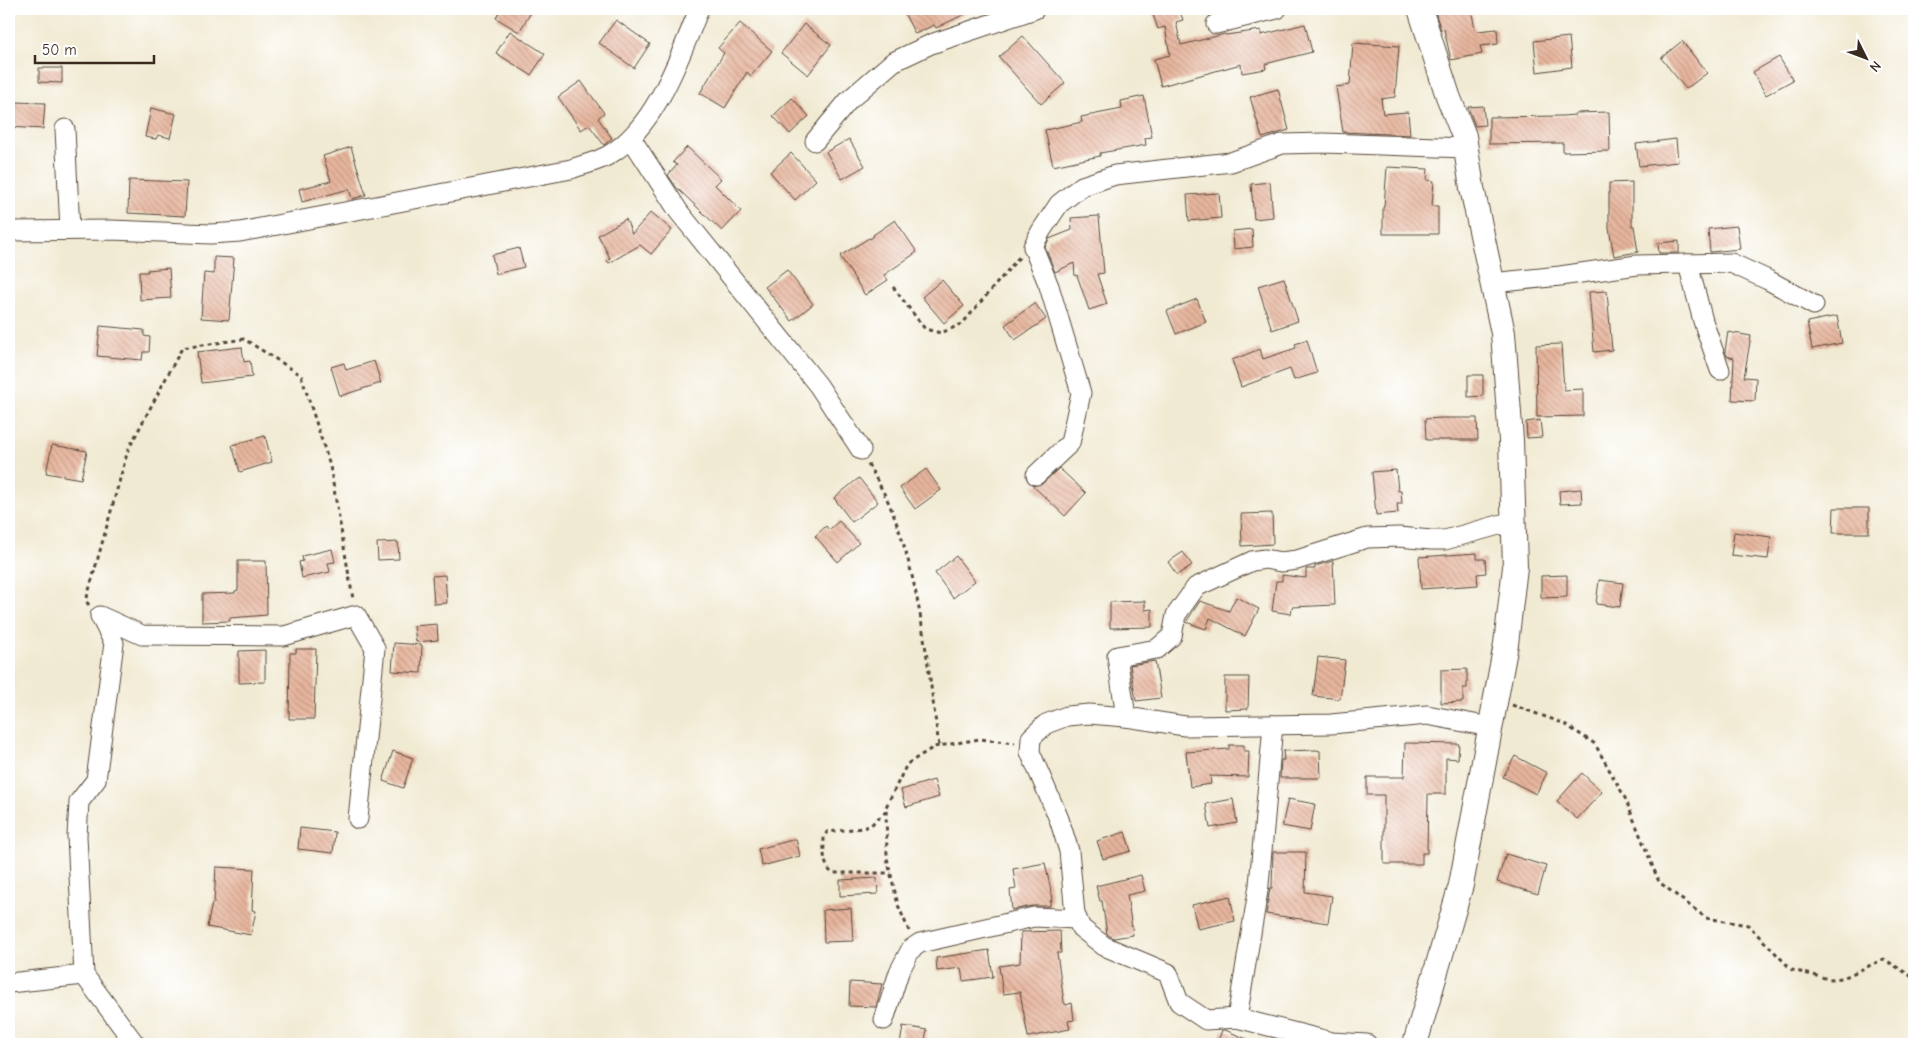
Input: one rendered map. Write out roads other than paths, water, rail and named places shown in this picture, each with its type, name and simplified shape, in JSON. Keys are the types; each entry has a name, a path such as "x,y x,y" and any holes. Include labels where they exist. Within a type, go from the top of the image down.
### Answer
{"street":[{"path":"9,231 112,230 211,234 240,232 571,169 606,156 631,138 672,76 700,9"},
{"path":"815,142 849,100 893,62 931,44 1035,9"},
{"path":"1216,24 1277,9"},
{"path":"1415,1044 1461,885 1506,644 1515,567 1511,440 1503,333 1472,188 1464,136 1448,96 1420,9"},
{"path":"65,129 70,230"},
{"path":"631,138 679,212 818,385 860,450"},
{"path":"1036,475 1070,443 1081,393 1049,286 1033,247 1038,235 1059,204 1082,186 1115,175 1230,162 1282,144 1324,143 1466,148"},
{"path":"1492,283 1637,265 1731,263 1768,280 1814,305"},
{"path":"1688,264 1703,320 1720,370"},
{"path":"1126,717 1117,656 1158,649 1172,636 1176,615 1196,587 1252,561 1265,559 1281,562 1296,560 1367,538 1399,537 1445,540 1513,521"},
{"path":"135,1044 84,974 77,836 79,802 96,780 114,643 100,616 142,635 284,636 356,615 375,648 358,819"},
{"path":"1367,1044 1332,1042 1237,1018 1206,1020 1179,1002 1168,973 1104,946 1081,928 1075,914 1069,851 1059,819 1030,752 1031,738 1046,724 1067,716 1089,714 1126,717 1185,726 1331,724 1427,715 1490,727"},
{"path":"1237,1018 1259,885 1273,724"},
{"path":"884,1020 898,972 911,949 916,946 935,939 1034,917 1077,919"},
{"path":"9,983 84,974"}]}
